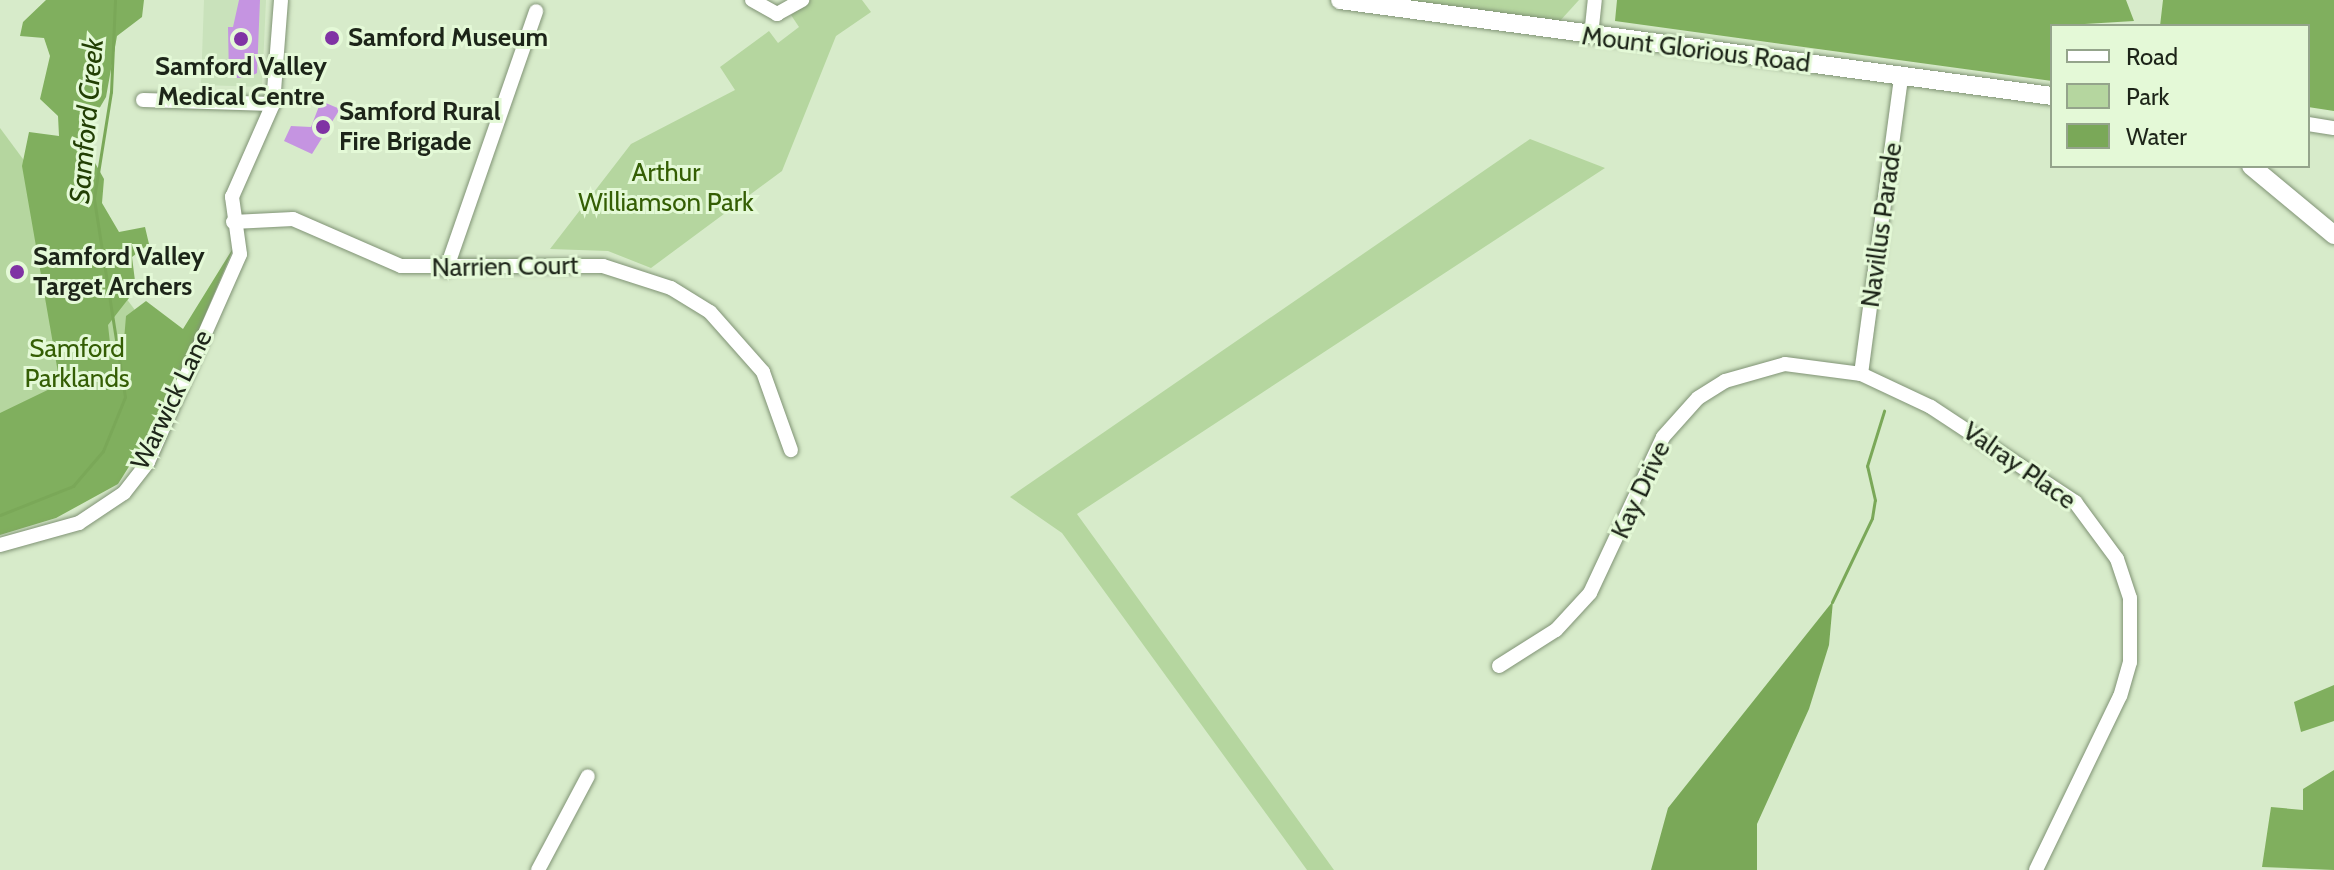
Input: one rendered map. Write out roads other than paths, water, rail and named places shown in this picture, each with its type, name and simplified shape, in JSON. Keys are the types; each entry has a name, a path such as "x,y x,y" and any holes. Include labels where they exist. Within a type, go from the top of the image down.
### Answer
{"main road":[{"name":"Mount Glorious Road","path":"1340,0 2050,96"},
{"path":"2260,168 2334,235"}],"street":[{"name":"Warwick Lane","path":"0,545 79,523 124,493 148,462 240,254 233,222 232,197 273,104 281,0"},
{"path":"752,0 777,14 802,0"},
{"path":"1591,36 1595,0"},
{"path":"446,270 536,11"},
{"name":"Navillus Parade","path":"1861,374 1901,77"},
{"path":"143,100 273,104"},
{"name":"Narrien Court","path":"233,222 293,219 401,266 446,270 532,263 603,266 671,288 710,312 763,372 791,450"},
{"name":"Kay Drive","path":"1499,666 1556,630 1590,593 1663,437 1698,398 1725,381 1785,364 1861,374"},
{"name":"Valray Place","path":"1861,374 1931,407 2075,502 2117,559 2130,598 2130,662 2120,696 2036,870"},
{"path":"538,870 588,776"}],"water":[{"path":"1833,601 1829,645 1809,709 1757,824 1757,870 1651,870 1668,808"}],"waterway":[{"name":"Samford Creek","path":"0,515 73,486 103,451 125,397 94,198 111,92 115,0"},
{"path":"1832,602 1872,518 1875,500 1867,466 1884,411"}],"place":[{"name":"Samford Museum","path":"332,38"},
{"name":"Samford Valley Medical Centre","path":"241,39"},
{"name":"Samford Rural Fire Brigade","path":"323,127"},
{"name":"Samford Valley Target Archers","path":"17,272"}],"park label":[{"name":"Arthur Williamson Park","path":"666,188"},
{"name":"Samford Parklands","path":"77,364"}]}
